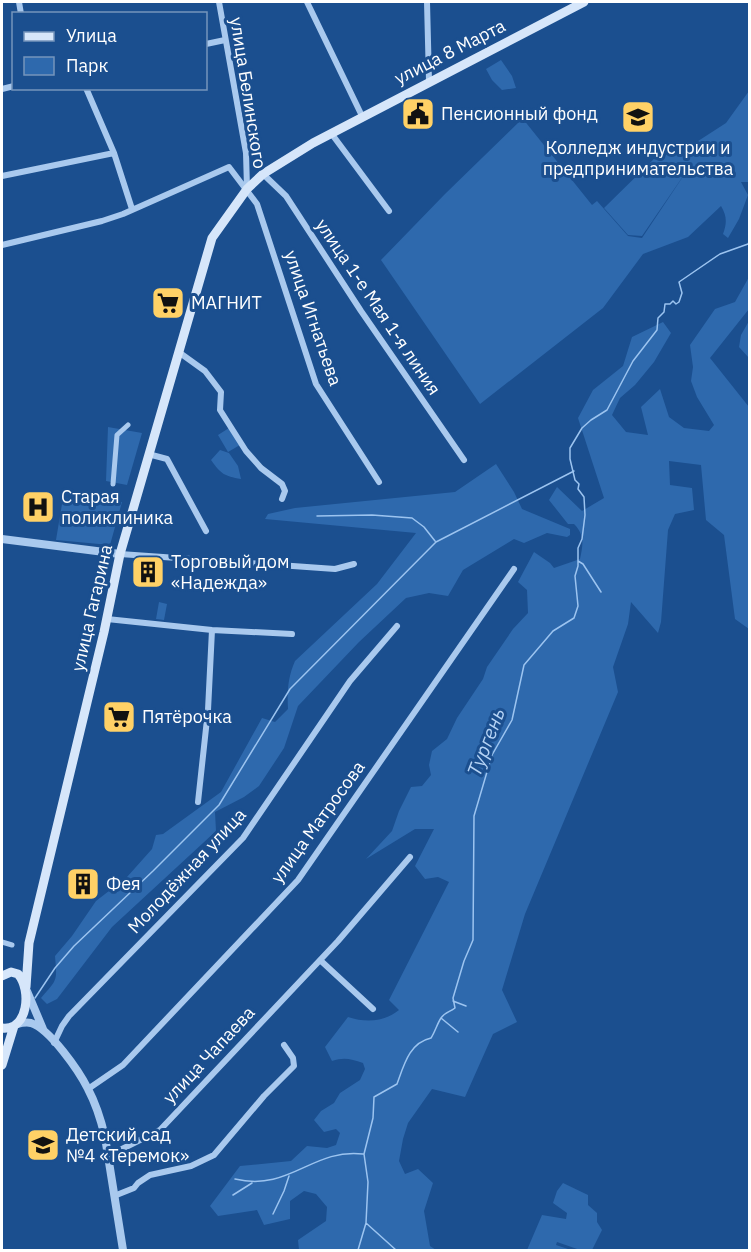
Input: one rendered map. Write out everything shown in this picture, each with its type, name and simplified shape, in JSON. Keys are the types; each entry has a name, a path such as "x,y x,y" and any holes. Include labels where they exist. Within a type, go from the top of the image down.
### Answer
{"main road":[{"name":"улица 8 Марта","path":"247,189 263,174 331,133 584,2"},
{"name":"улица Гагарина","path":"26,988 29,943 107,619 120,554 212,238 247,189"},
{"name":"улица Гагарина","path":"5,973 21,961 29,943"},
{"path":"2,1063 16,1025 24,1011 26,988 21,977 5,973"},
{"path":"2,1028 16,1025"},
{"path":"2,1055 2,1063"}],"street":[{"name":"улица Белинского","path":"219,2 246,153 247,189"},
{"path":"307,2 362,116"},
{"path":"427,2 429,81"},
{"path":"207,44 225,40"},
{"path":"87,90 114,153 132,209"},
{"path":"331,133 389,211"},
{"path":"2,176 114,153"},
{"path":"2,245 102,221 229,167 247,189"},
{"name":"улица 1-е Мая 1-я линия","path":"263,174 286,196 361,311 464,460"},
{"name":"улица Игнатьева","path":"247,189 265,222 316,384 379,482"},
{"path":"180,353 205,371 221,392 220,410 246,451 261,468 282,484 285,491 282,499"},
{"path":"113,484 117,435 129,425"},
{"path":"148,454 167,459 206,531"},
{"path":"2,539 120,554 335,569 354,564"},
{"name":"улица Матросова","path":"88,1089 123,1065 298,880 514,569"},
{"path":"107,619 212,630 292,634"},
{"name":"Молодёжная улица","path":"54,1043 69,1017 243,838 350,681 398,626"},
{"path":"198,801 208,710 212,630"},
{"name":"улица Чапаева","path":"108,1156 160,1130 320,960 410,857"},
{"path":"2,942 12,945"},
{"path":"320,960 373,1010"},
{"name":"улица Гагарина","path":"26,988 45,1032 74,1066 88,1089 102,1122 123,1251"},
{"path":"16,1025 32,1024 45,1032"},
{"path":"114,1196 134,1188 150,1175 191,1166 214,1155 264,1096 294,1066 293,1058 284,1045"}],"green space":[{"path":"501,60 512,76 516,88 502,90 492,80 486,69"},
{"path":"749,91 749,182 741,182 748,195 739,219 728,238 723,234 726,220 721,206 688,237 643,254 603,308 480,404 381,260 523,119 592,205 597,201 628,236 642,238 690,166 642,236 628,235 604,208 662,151 680,148 695,154 695,143 726,123"},
{"path":"749,277 749,309 710,358 749,407 749,629 735,619 724,535 706,520 701,465 669,461 670,485 692,488 694,510 675,514 668,530 661,622 658,633 631,602 628,624 613,667 618,692 525,914 502,990 517,1022 493,1034 465,1097 432,1089 408,1123 403,1139 399,1161 405,1174 418,1169 433,1183 424,1211 430,1246 436,1250 299,1250 298,1240 326,1221 327,1207 316,1194 304,1191 290,1201 290,1219 264,1225 257,1210 218,1216 210,1206 240,1166 291,1161 307,1146 327,1148 336,1145 340,1133 336,1129 324,1132 314,1120 321,1111 334,1103 340,1093 360,1080 365,1069 363,1063 355,1060 332,1061 325,1047 348,1017 375,1020 387,1017 399,1010 389,1000 449,882 438,877 425,879 415,866 434,829 415,829 366,859 392,831 411,787 422,786 431,775 429,765 432,751 447,739 457,718 483,679 487,667 513,629 528,613 527,590 518,582 534,552 554,568 580,559 582,536 580,532 574,524 568,524 549,500 557,487 582,511 604,498 578,418 593,390 623,366 632,337 663,322 671,333 654,362 635,385 620,398 612,415 626,432 648,435 641,407 660,389 669,417 684,428 709,431 714,425 697,397 691,381 693,367 690,345 715,309 735,302"},
{"path":"749,321 749,358 739,347 741,335"},
{"path":"108,427 142,433 127,485 106,481"},
{"path":"229,428 240,445 228,452 218,435"},
{"path":"220,450 229,453 238,466 241,479 223,474 211,460"},
{"path":"496,464 522,509 570,529 570,535 567,537 547,533 524,543 514,539 463,570 448,596 429,593 406,598 359,642 298,706 284,748 259,786 244,797 215,812 216,831 112,927 57,999 47,1004 41,998 55,979 55,956 96,901 127,877 152,849 156,835 163,834 221,792 262,718 275,722 288,709 288,684 295,661 377,584 416,533 265,519 268,514 295,508 455,492"},
{"path":"63,498 122,502 110,545 56,540"},
{"path":"159,602 167,604 164,620 156,619"},
{"path":"563,1183 588,1195 588,1205 597,1213 597,1222 602,1230 592,1250 580,1250 557,1242 556,1245 571,1250 527,1250 542,1215 566,1219 567,1213 553,1203"}],"waterway":[{"name":"Тургень","path":"750,224 750,230"},
{"name":"Тургень","path":"358,1250 366,1223 368,1182 364,1154 373,1118 374,1097 397,1084 412,1050 431,1038 443,1016 455,1008 453,998 473,940 474,816 492,755 512,720 524,665 553,631 574,618 578,606 575,576 585,515 584,497 575,480 570,448 582,428 607,410 633,361 657,330 658,318 664,312 665,304 673,301 676,304 679,302 682,293 679,282 720,254 748,244 750,240"},
{"path":"35,998 55,968 74,946 219,805 290,689 436,542 574,471"},
{"path":"317,516 372,515 412,518 424,527 435,541"},
{"path":"578,561 583,564 601,592"},
{"path":"453,1001 466,1006"},
{"path":"441,1018 458,1032"},
{"path":"235,1179 271,1180 329,1157 363,1154"},
{"path":"273,1214 289,1176"},
{"path":"233,1195 252,1183"},
{"path":"366,1223 396,1250"}],"place":[{"name":"Пенсионный фонд","path":"418,114"},
{"name":"Колледж индустрии и предпринимательства","path":"638,117"},
{"name":"МАГНИТ","path":"168,303"},
{"name":"Старая поликлиника","path":"38,507"},
{"name":"Торговый дом «Надежда»","path":"148,572"},
{"name":"Пятёрочка","path":"119,717"},
{"name":"Фея","path":"83,884"},
{"name":"Детский сад №4 «Теремок»","path":"43,1145"}]}
